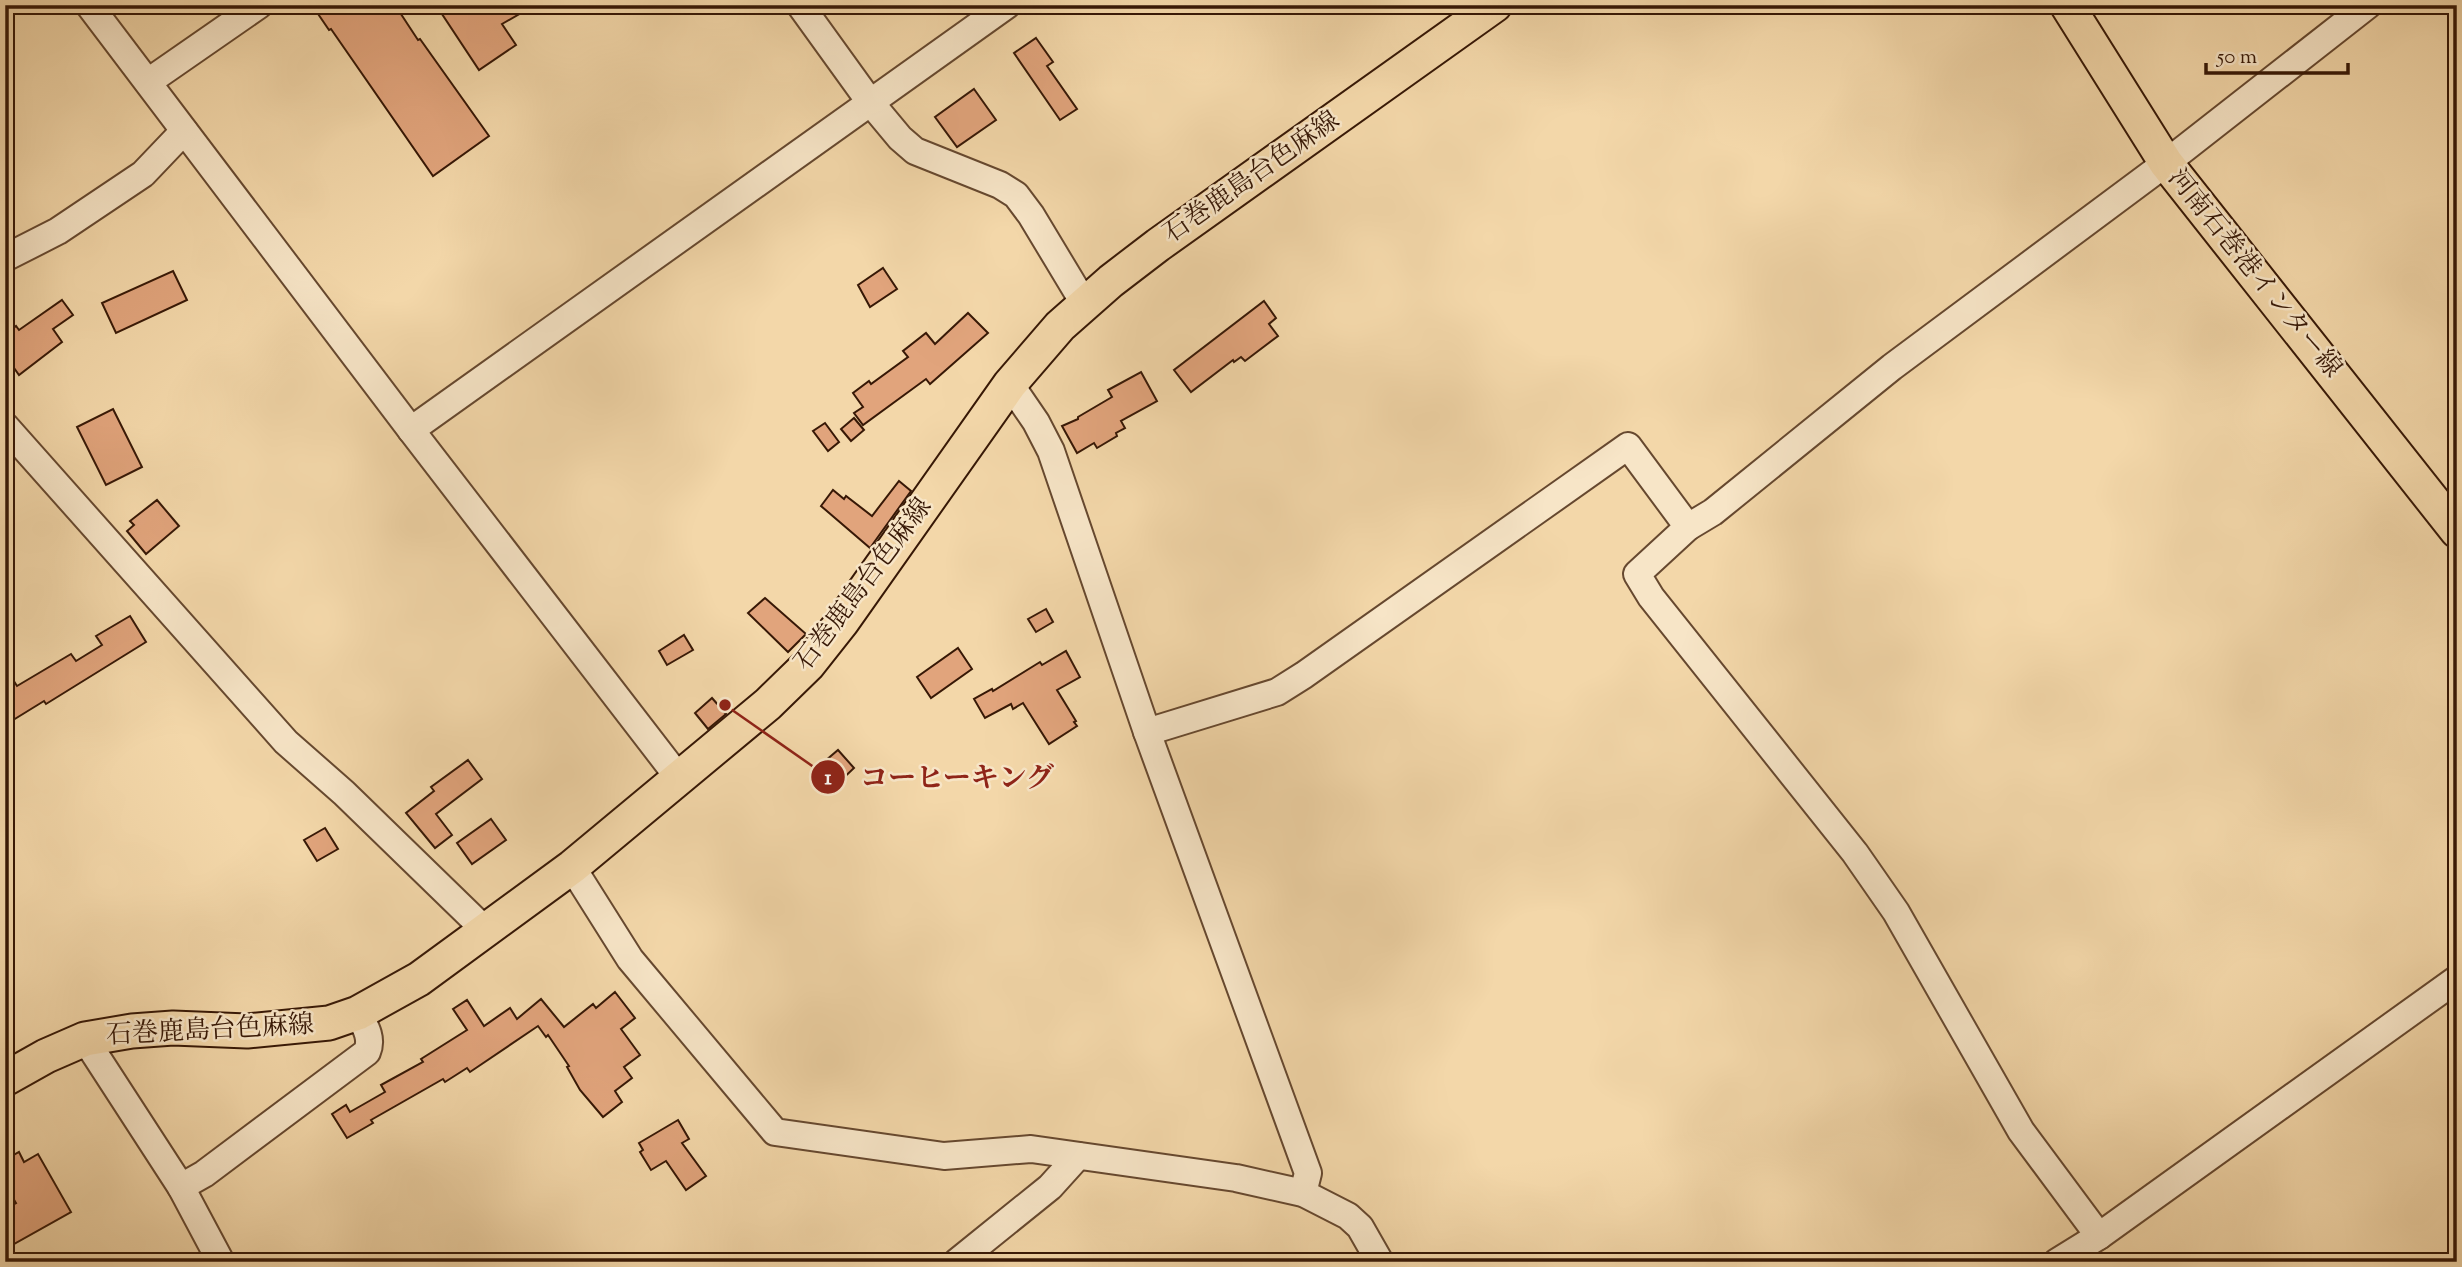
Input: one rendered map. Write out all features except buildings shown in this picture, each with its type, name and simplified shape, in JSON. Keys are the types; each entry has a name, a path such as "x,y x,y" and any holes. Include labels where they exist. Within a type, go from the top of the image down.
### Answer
{"main road":[{"name":"石巻鹿島台色麻線","path":"5,1079 46,1056 85,1039 160,1029 247,1031 329,1023 358,1013 419,979 572,866 768,704 808,664 842,622 1010,384 1033,355 1084,303 1158,245 1495,5"},
{"name":"河南石巻港インター線","path":"2067,5 2166,163 2457,531"}],"street":[{"path":"89,5 679,778"},
{"path":"148,82 260,5"},
{"path":"800,5 870,102 915,151 1000,185 1016,195 1084,303"},
{"path":"411,430 1007,5"},
{"path":"2099,1236 2021,1131 1896,912 1855,853 1651,597 1637,574 1688,527 1713,512 1892,367 2166,163 2368,5"},
{"path":"5,258 58,231 143,174 184,131"},
{"path":"1010,384 1051,450 1147,732 1308,1173 1303,1194"},
{"path":"5,426 286,742 344,793 485,930"},
{"path":"1147,732 1277,692 1304,676 1629,446 1688,527"},
{"path":"572,866 630,959 775,1132 944,1156 1031,1149 1236,1178 1303,1194 1348,1216 1360,1227 1380,1262"},
{"path":"2057,1262 2099,1236 2457,979"},
{"path":"181,1187 204,1174 367,1052 370,1044 367,1029 358,1013"},
{"path":"85,1039 181,1187 221,1262"},
{"path":"957,1262 1050,1187 1078,1156"}],"place":[{"name":"コーヒーキング","path":"725,705"}]}
